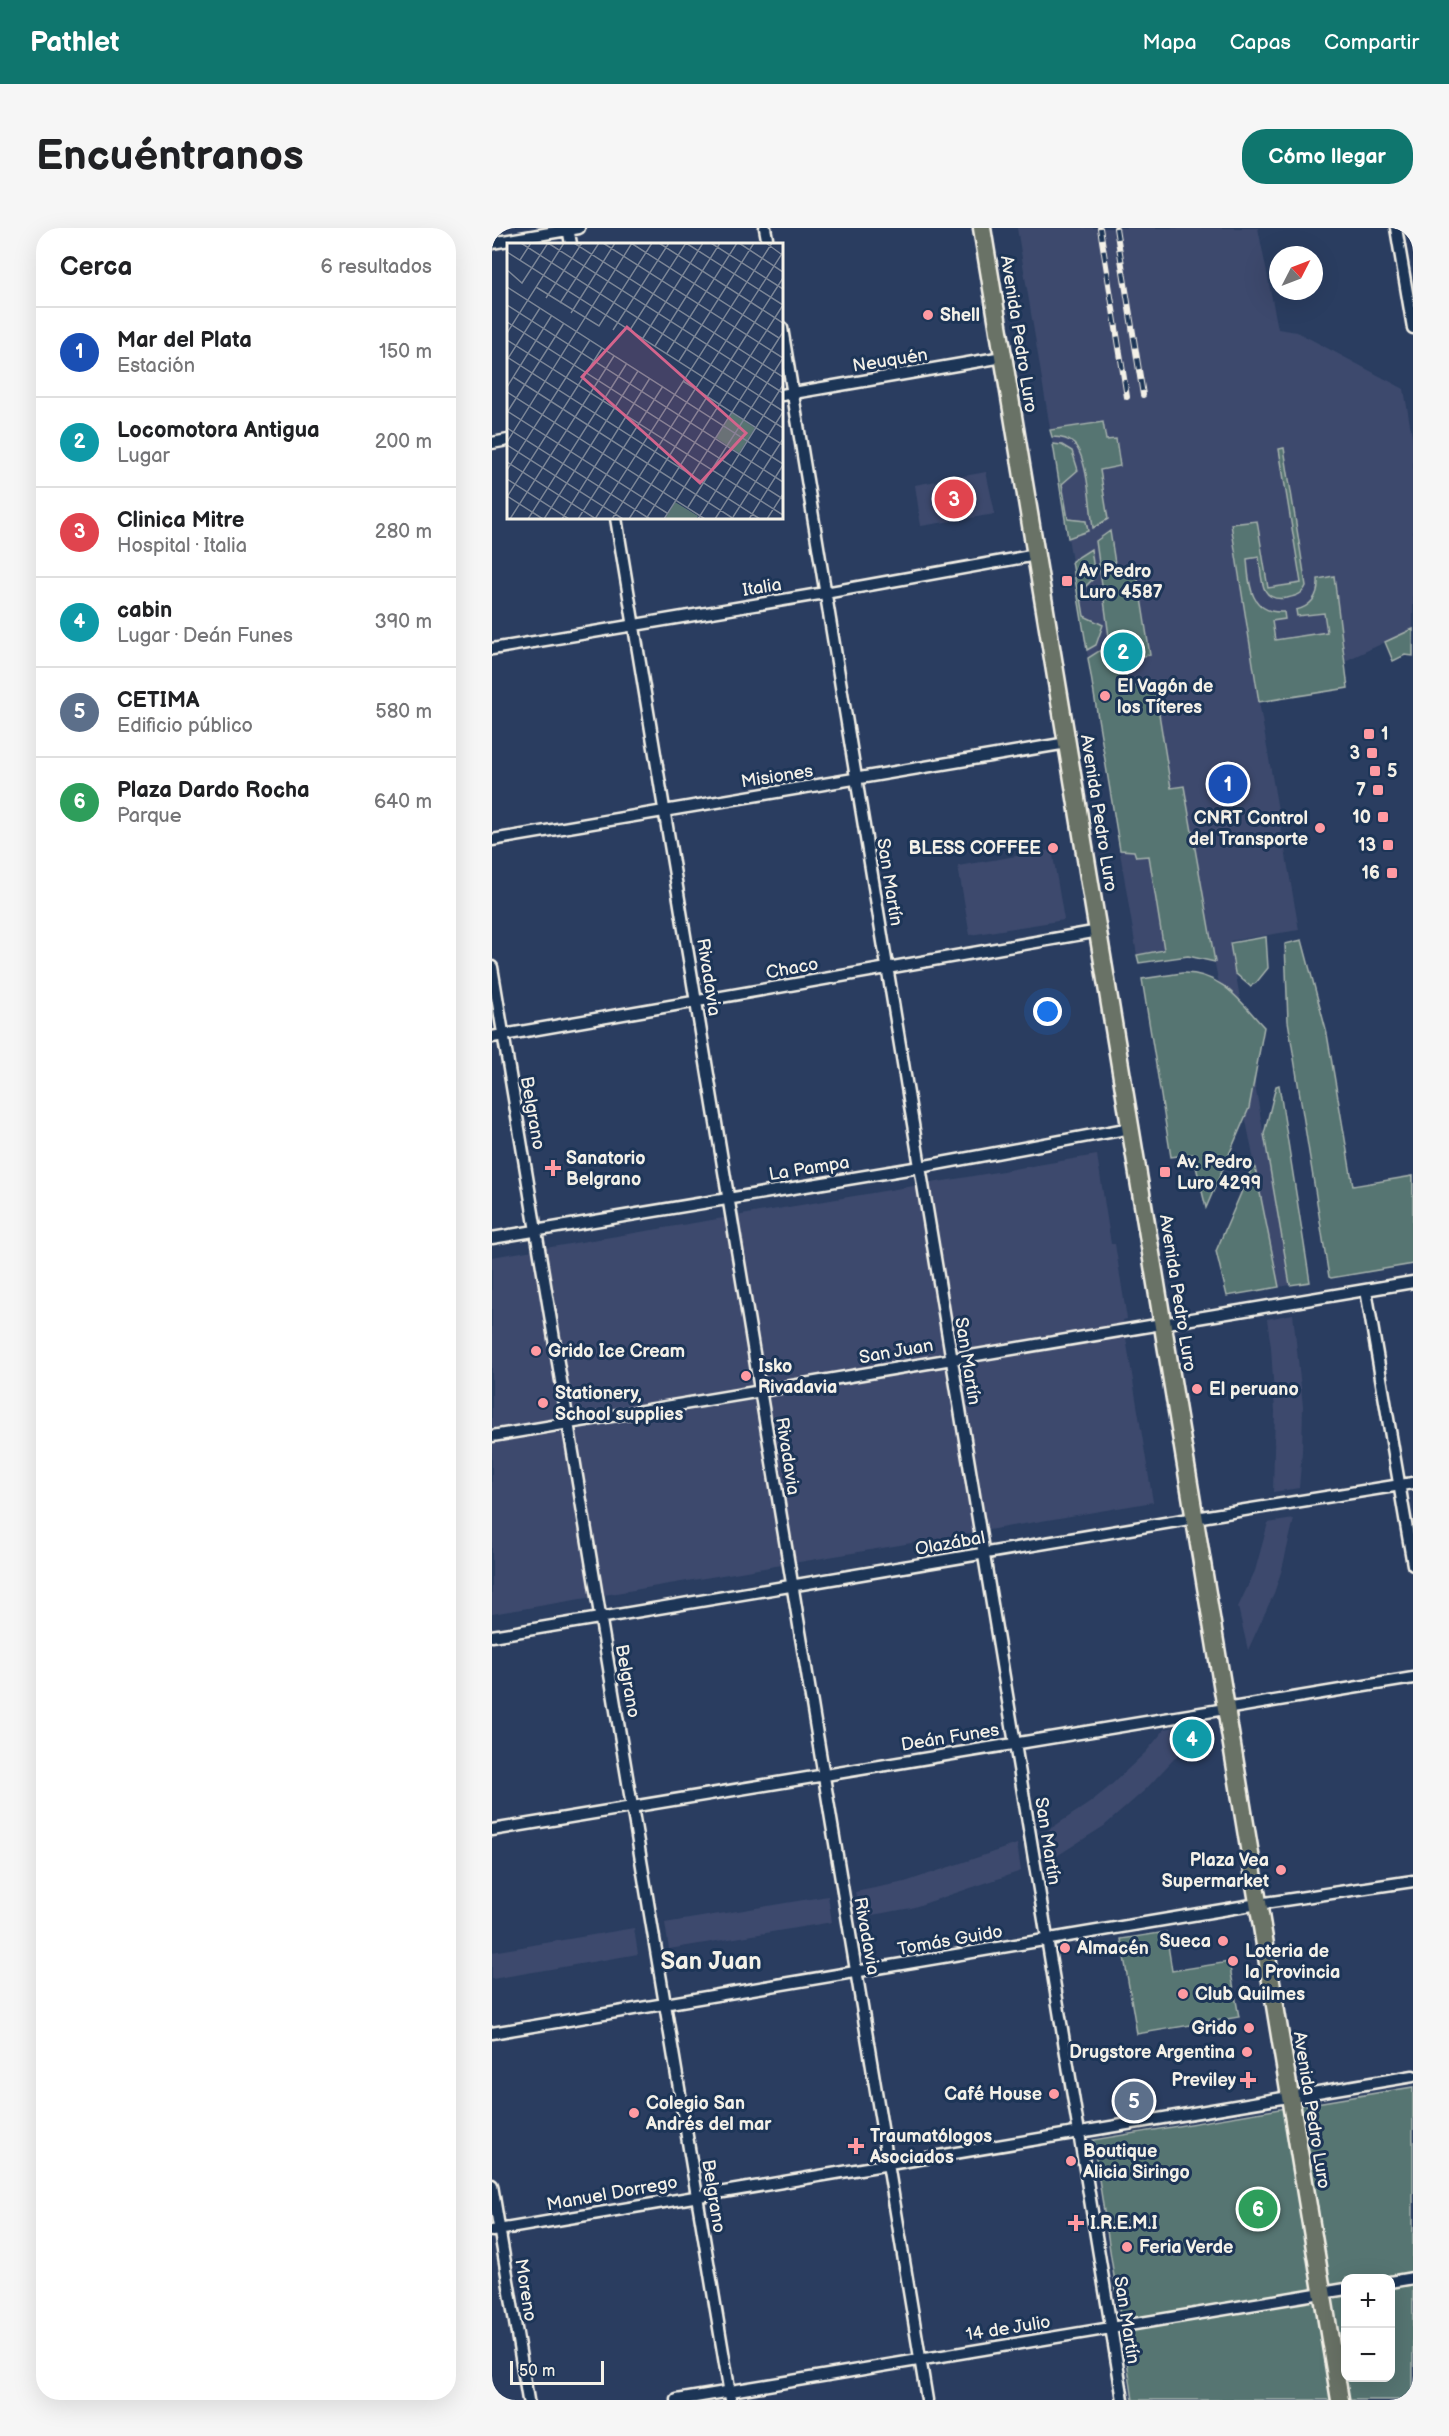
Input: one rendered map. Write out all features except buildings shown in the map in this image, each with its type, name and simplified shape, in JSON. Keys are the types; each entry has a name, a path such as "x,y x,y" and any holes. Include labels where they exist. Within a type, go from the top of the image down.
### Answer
{"main road":[{"name":"Avenida Pedro Luro","path":"982,228 1340,2400"}],"street":[{"path":"765,228 768,243"},
{"path":"1396,228 1410,288 1413,328"},
{"path":"492,243 572,229"},
{"name":"San Martín","path":"783,341 787,394 825,593 1123,2400"},
{"name":"Neuquén","path":"787,394 1004,357"},
{"path":"492,443 507,440"},
{"name":"Rivadavia","path":"616,519 927,2400"},
{"name":"Italia","path":"492,649 1036,555"},
{"name":"Misiones","path":"492,840 1068,743"},
{"name":"Chaco","path":"498,1036 1099,931"},
{"name":"Belgrano","path":"492,967 498,1036 536,1231 731,2395"},
{"name":"La Pampa","path":"492,1238 920,1167 1131,1128"},
{"name":"San Juan","path":"492,1436 1413,1282"},
{"path":"1366,1290 1413,1565"},
{"name":"Olazábal","path":"492,1636 1413,1483"},
{"name":"Deán Funes","path":"492,1830 1413,1678"},
{"name":"Tomás Guido","path":"492,2033 1258,1904 1413,1881"},
{"name":"Manuel Dorrego","path":"496,2230 1413,2076"},
{"name":"Moreno","path":"492,2185 496,2230 528,2400"},
{"path":"1395,2281 1413,2278"},
{"name":"14 de Julio","path":"677,2400 731,2395 921,2359 1341,2290"}],"shaded area":[{"path":"1017,228 1258,228 1269,284 1269,300 1272,300 1278,329 1297,332 1404,389 1413,443 1413,629 1345,661 1348,688 1259,702 1299,930 1230,941 1290,1285 1279,1287 1211,944 1137,955"},
{"path":"986,472 995,514 921,526 915,485"},
{"path":"1052,850 1064,920 970,935 958,866"},
{"path":"1097,1155 1111,1244 1115,1244 1127,1319 1123,1320 1153,1502 492,1614 492,1257"},
{"path":"1293,1314 1303,1406 1299,1488 1273,1492 1275,1411 1267,1319"},
{"path":"1294,1519 1274,1593 1248,1650 1238,1607 1255,1571 1268,1523"},
{"path":"1196,1723 1198,1732 1193,1729 1182,1741 1186,1746 1145,1790 1104,1826 1052,1859 1047,1831 1108,1788 1146,1752 1165,1729"},
{"path":"1017,1844 1021,1871 911,1908 861,1917 855,1892 905,1882"},
{"path":"828,1896 832,1922 669,1949 665,1923"},
{"path":"634,1928 638,1954 492,1979 492,1952"}],"green space":[{"path":"1103,422 1106,440 1116,439 1120,466 1100,470 1108,519 1093,528 1085,471 1079,451 1069,440 1052,437 1050,430"},
{"path":"1053,444 1062,445 1072,451 1078,470 1062,484 1068,519 1086,521 1088,531 1068,538"},
{"path":"1284,448 1306,586 1301,593 1293,597 1278,599 1271,597 1262,581 1259,557 1247,559 1251,588 1258,603 1264,608 1284,612 1285,619 1272,621 1275,640 1327,632 1324,613 1297,616 1296,610 1310,603 1316,595 1318,579 1334,576 1348,688 1259,702 1231,524 1257,521 1268,588 1301,583 1279,449"},
{"path":"1110,531 1117,576 1137,573 1150,655 1135,657 1136,666 1125,668 1128,686 1154,683 1171,788 1184,786 1215,962 1188,956 1139,963 1137,955 1164,950 1149,856 1136,857 1134,851 1120,850 1088,658 1104,648 1109,637 1096,541"},
{"path":"1091,549 1095,577 1080,592 1084,616 1103,625 1096,645 1087,650 1072,561"},
{"path":"1413,629 1413,656 1405,655 1393,661 1385,642"},
{"path":"1266,937 1268,968 1256,983 1250,986 1235,973 1230,943"},
{"path":"1302,940 1327,1034 1353,1186 1413,1176 1413,1264 1329,1277 1288,1021 1285,944"},
{"path":"1182,973 1208,977 1219,983 1238,998 1264,1027 1249,1108 1206,1208 1193,1154 1171,1157 1142,979"},
{"path":"1279,1085 1310,1282 1290,1285 1264,1134 1276,1086"},
{"path":"1254,1163 1279,1287 1227,1296 1216,1251"},
{"name":"Club Quilmes","path":"1166,1932 1172,1971 1229,1962 1239,2017 1137,2034 1121,1939"},
{"path":"1413,2087 1413,2400 1133,2400 1093,2140"}],"railway":[{"path":"1100,228 1127,397"},
{"path":"1116,228 1143,395"}],"place":[{"name":"Shell","path":"928,315"},
{"name":"Clinica Mitre","path":"954,499"},
{"name":"Av Pedro Luro 4587","path":"1067,581"},
{"name":"Locomotora Antigua","path":"1123,652"},
{"name":"El Vagón de los Títeres","path":"1105,696"},
{"name":"1","path":"1369,734"},
{"name":"3","path":"1372,753"},
{"name":"5","path":"1375,771"},
{"name":"Mar del Plata","path":"1228,784"},
{"name":"7","path":"1378,790"},
{"name":"10","path":"1383,817"},
{"name":"CNRT Control del Transporte","path":"1320,828"},
{"name":"13","path":"1388,845"},
{"name":"BLESS COFFEE","path":"1053,848"},
{"name":"16","path":"1392,873"},
{"name":"Sanatorio Belgrano","path":"553,1168"},
{"name":"Av. Pedro Luro 4299","path":"1165,1172"},
{"name":"Grido Ice Cream","path":"536,1351"},
{"name":"Isko Rivadavia","path":"746,1376"},
{"name":"El peruano","path":"1197,1389"},
{"name":"Stationery, School supplies","path":"543,1403"},
{"name":"cabin","path":"1192,1739"},
{"name":"Plaza Vea Supermarket","path":"1281,1870"},
{"name":"Sueca","path":"1223,1941"},
{"name":"Almacén","path":"1065,1948"},
{"name":"Loteria de la Provincia","path":"1233,1961"},
{"name":"Club Quilmes","path":"1183,1994"},
{"name":"Grido","path":"1249,2028"},
{"name":"Drugstore Argentina","path":"1247,2052"},
{"name":"Previley","path":"1248,2080"},
{"name":"Café House","path":"1054,2094"},
{"name":"CETIMA","path":"1134,2101"},
{"name":"Colegio San Andrés del mar","path":"634,2113"},
{"name":"Traumatólogos Asociados","path":"856,2146"},
{"name":"Boutique Alicia Siringo","path":"1071,2161"},
{"name":"Plaza Dardo Rocha","path":"1258,2209"},
{"name":"I.R.E.M.I","path":"1076,2223"},
{"name":"Feria Verde","path":"1127,2247"}],"district":[{"name":"San Juan","path":"711,1961"}]}
